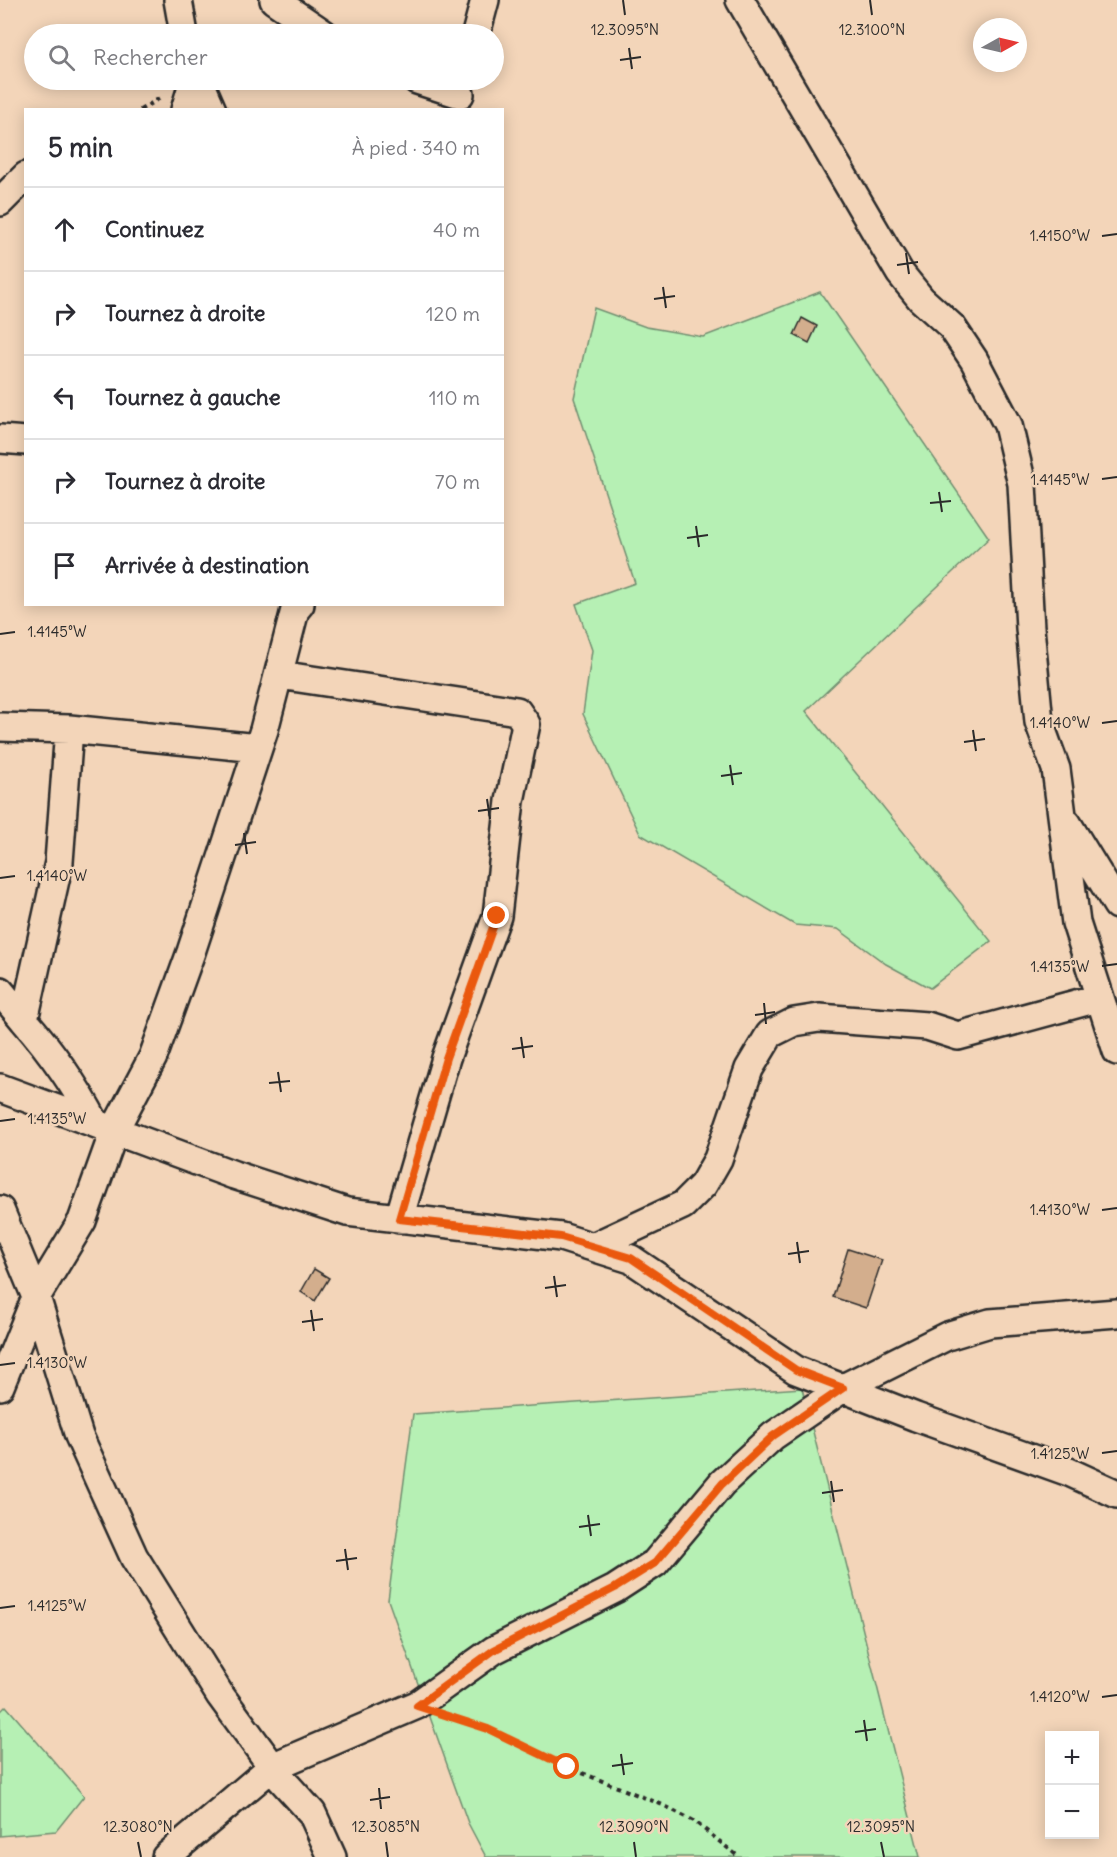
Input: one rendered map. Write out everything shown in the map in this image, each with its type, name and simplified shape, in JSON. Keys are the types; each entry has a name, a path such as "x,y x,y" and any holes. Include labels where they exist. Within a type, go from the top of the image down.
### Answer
{"street":[{"path":"178,0 182,24"},
{"path":"274,0 309,24"},
{"path":"479,24 485,0"},
{"path":"740,0 900,273 921,299 952,327 974,360 1008,425 1022,484 1038,722 1056,769 1076,923 1098,998 1117,1051"},
{"path":"186,108 191,90"},
{"path":"203,90 211,108"},
{"path":"0,202 24,178"},
{"path":"0,439 24,440"},
{"path":"0,1386 36,1297 82,1221 105,1126 153,1057 191,952 258,748 295,610 298,606"},
{"path":"279,675 517,711 526,724 510,801 497,916 446,1058 399,1219"},
{"path":"0,728 69,729 258,748"},
{"path":"24,1020 59,862 69,729"},
{"path":"1061,815 1117,905"},
{"path":"0,991 51,1051 105,1126"},
{"path":"593,1247 683,1205 703,1185 718,1159 748,1069 770,1034 794,1022 819,1018 927,1026 958,1036 1098,998"},
{"path":"0,1088 234,1175 347,1212 561,1237 631,1258 796,1370 1069,1472 1117,1494"},
{"path":"0,1210 36,1297 79,1436 134,1557 220,1695 273,1767 312,1813 332,1857"},
{"path":"166,1857 273,1767 417,1706 494,1650 615,1588 655,1563 722,1484 773,1436 843,1388 947,1336 990,1323 1117,1313"}],"path":[{"path":"417,1706 488,1729 567,1767 663,1805 694,1821 739,1857"}],"green space":[{"path":"820,292 989,538 806,711 991,941 930,988 886,964 838,929 795,925 640,834 583,714 592,650 576,604 635,583 574,398 594,308 646,327 703,337"},
{"path":"802,1388 920,1857 486,1857 468,1823 388,1600 413,1414"},
{"path":"6,1706 84,1796 56,1831 0,1836 0,1712"}],"building":[{"path":"802,318 817,326 809,343 794,335"},
{"path":"848,1249 882,1260 866,1308 833,1297"},
{"path":"314,1269 329,1278 315,1301 301,1292"}],"route":[{"path":"497,916 446,1058 399,1219 561,1237 631,1258 704,1310 796,1370 843,1388 773,1436 722,1484 655,1563 615,1588 494,1650 417,1706 488,1729 567,1767"}]}
